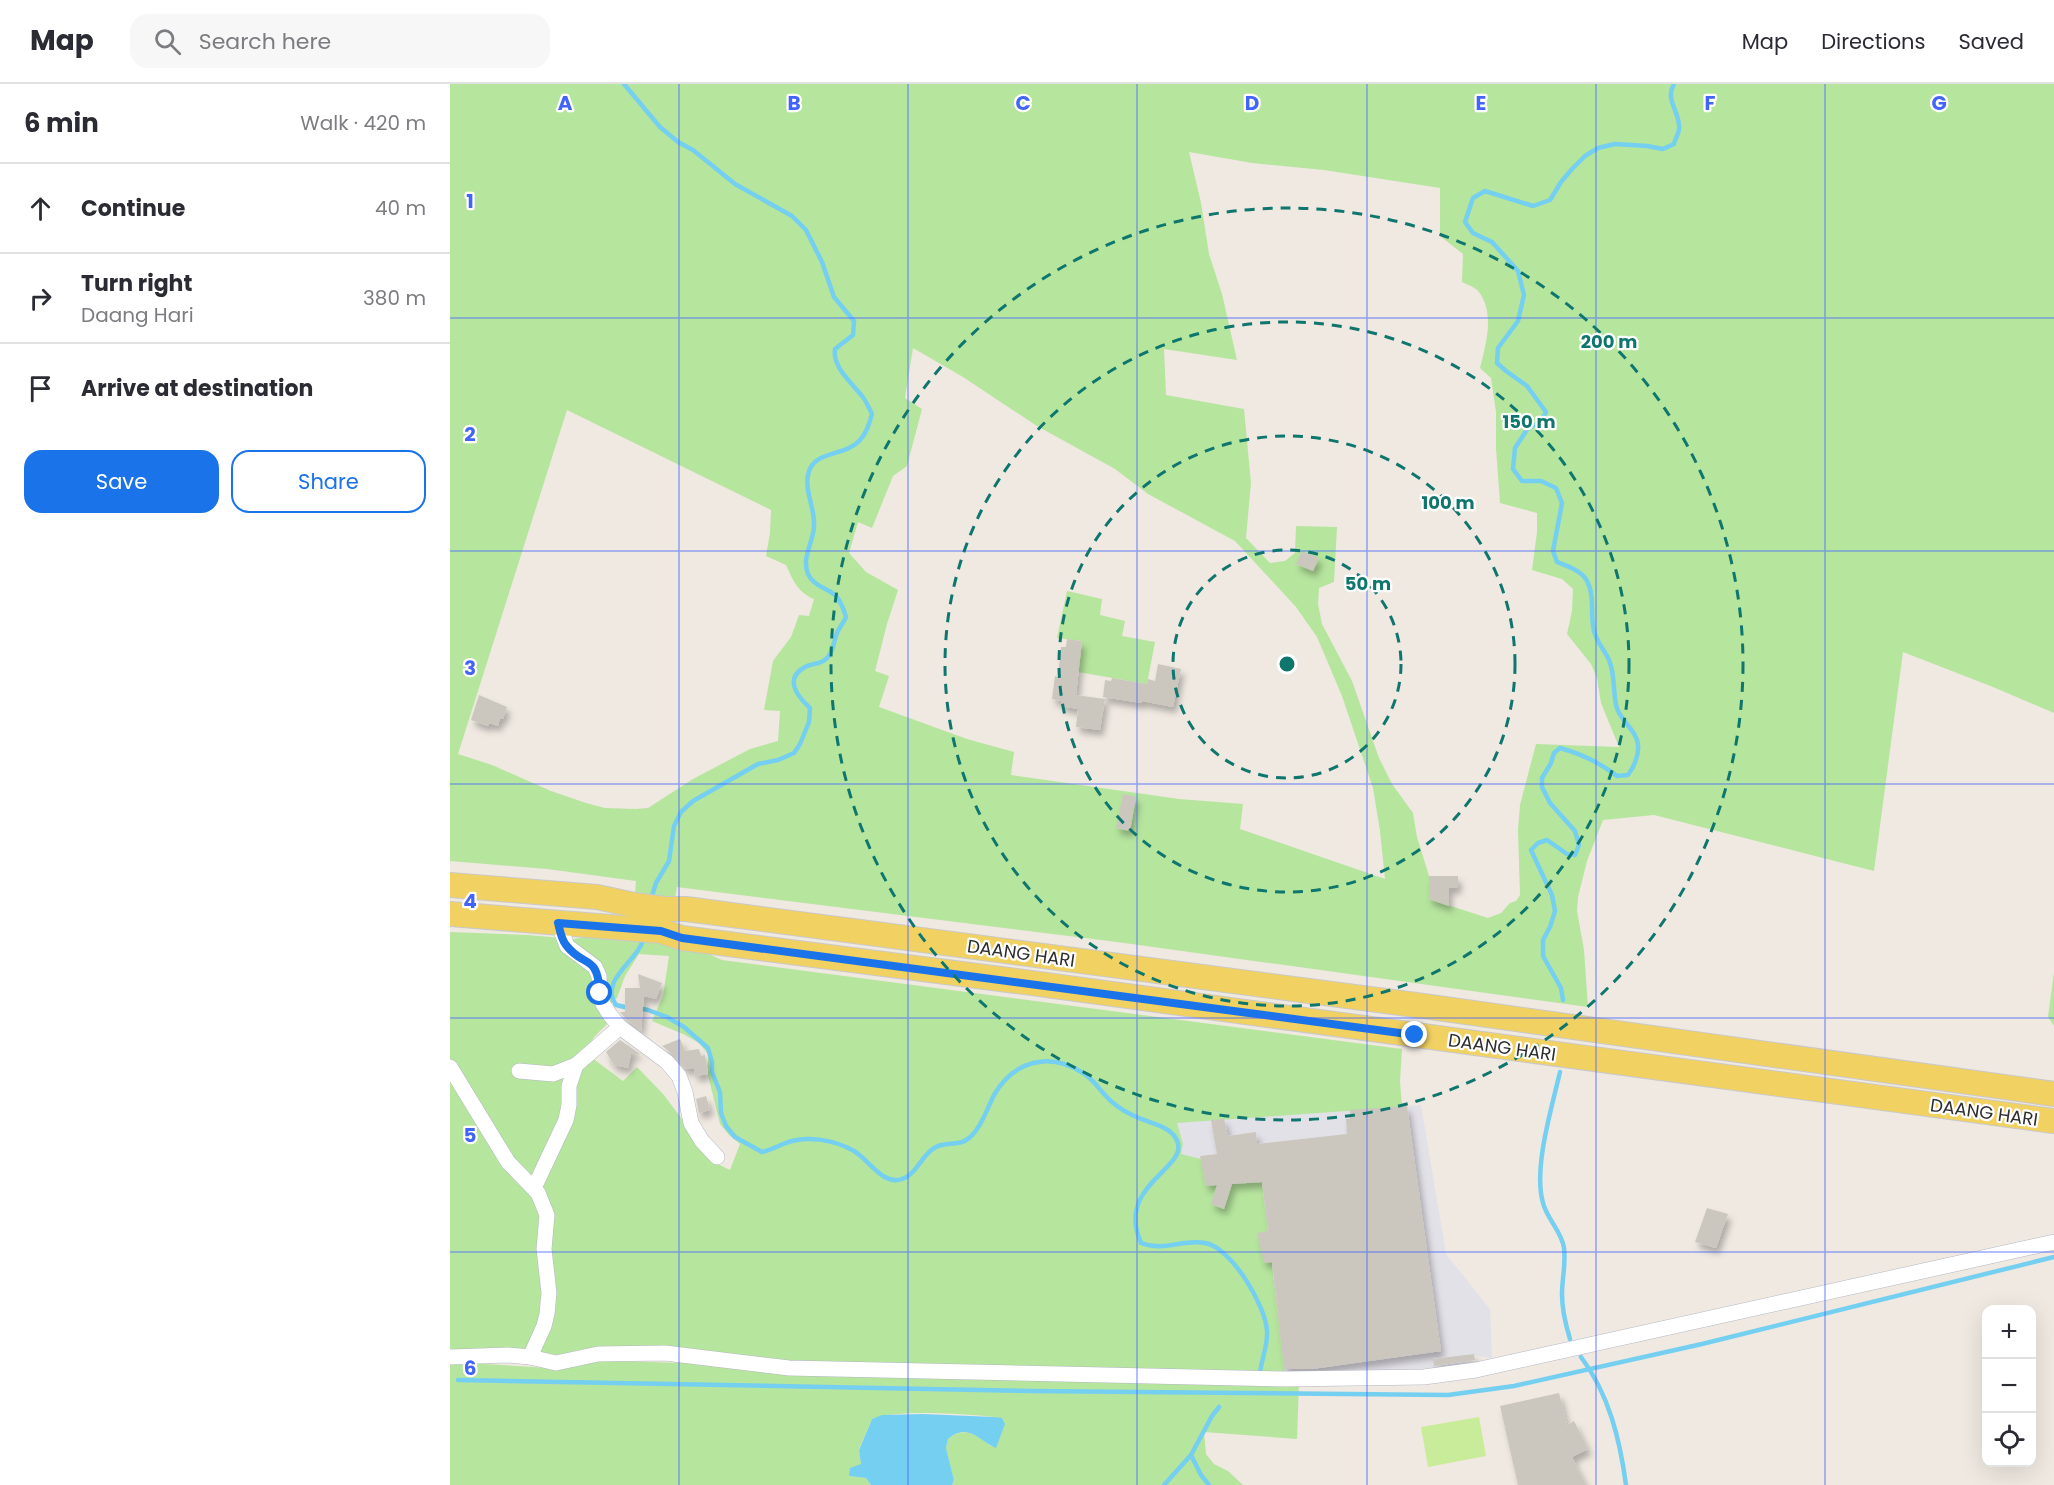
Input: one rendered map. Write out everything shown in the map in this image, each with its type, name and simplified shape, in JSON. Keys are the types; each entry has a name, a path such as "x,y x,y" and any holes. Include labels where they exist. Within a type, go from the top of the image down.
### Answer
{"main road":[{"name":"DAANG HARI","path":"450,885 597,897 632,916"},
{"name":"DAANG HARI","path":"450,914 558,923 632,916 663,920 686,909 1416,1005 2054,1094"},
{"name":"DAANG HARI","path":"663,920 682,938 2054,1121"},
{"path":"1134,997 1137,969"}],"street":[{"path":"558,923 567,946 595,967 599,976 603,1004 620,1027 667,1062 679,1076 686,1092 692,1123 702,1141 717,1157"},
{"path":"519,1071 553,1074 576,1065 620,1027"},
{"path":"534,1188 566,1120 569,1086 576,1065"},
{"path":"450,1067 508,1162 534,1188 548,1215 544,1249 549,1293 544,1326 530,1357"},
{"path":"450,1357 530,1357 556,1363 598,1354 665,1353 789,1368 1286,1378 1424,1377 1476,1370 2054,1242"}],"shaded area":[{"path":"1421,1105 1446,1254 1490,1309 1492,1358 1468,1354 1469,1365 1439,1370 1285,1374 1206,1186 1181,1154 1177,1122"}],"green space":[{"path":"450,84 2054,84 2054,713 1903,652 1874,871 1654,815 1603,820 1587,861 1578,897 1577,911 1584,950 1588,1007 1117,942 677,887 675,899 635,894 636,881 547,869 450,861","holes":["1189,152 1252,163 1324,170 1440,188 1440,236 1463,254 1462,282 1479,292 1487,310 1488,329 1480,368 1491,378 1496,412 1500,503 1537,513 1532,570 1562,579 1573,589 1572,611 1567,634 1591,664 1597,678 1601,703 1619,747 1536,744 1520,805 1518,830 1520,895 1501,913 1488,918 1429,899 1429,876 1417,837 1413,813 1392,784 1379,758 1352,681 1322,624 1318,604 1319,588 1334,582 1337,527 1296,526 1295,553 1285,561 1270,563 1246,538 1251,483 1244,409 1166,395 1164,349 1237,360 1222,294 1209,254 1201,203","913,348 963,377 1037,426 1115,469 1148,494 1235,541 1296,607 1317,637 1342,696 1373,788 1385,879 1240,829 1243,804 1179,799 1011,775 1014,752 967,739 879,707 889,676 875,671 898,590 866,572 849,553 858,522 872,528 893,476 907,466 922,409 905,398","567,410 771,510 766,556 786,565 793,581 814,599 809,616 799,615 791,637 773,661 764,710 780,711 778,741 750,749 693,779 648,808 636,809 605,808 586,803 551,791 492,765 458,754"]},
{"path":"1067,591 1102,599 1100,615 1125,621 1122,636 1155,642 1147,684 1078,672 1082,641 1057,638"},
{"path":"450,932 573,939 611,933 681,942 722,960 1402,1049 1400,1081 1402,1107 1177,1123 1183,1144 1181,1154 1201,1159 1206,1185 1262,1182 1285,1374 815,1364 601,1347 565,1355 450,1350","holes":["639,954 669,956 663,996 652,1021 699,1043 708,1054 708,1075 720,1124 740,1144 730,1170 714,1162 664,1095 637,1067 623,1081 584,1052 607,1024 600,1010 617,998 625,976"]},
{"path":"2054,972 2054,1026 2048,1017"},
{"path":"589,1360 1299,1383 1297,1439 1204,1432 1206,1454 1214,1464 1228,1471 1243,1485 952,1485 954,1480 946,1448 948,1439 965,1432 975,1435 991,1446 994,1417 931,1413 897,1414 872,1419 859,1449 861,1464 849,1476 866,1478 871,1485 450,1485 450,1362 551,1368"},
{"path":"1479,1417 1486,1456 1428,1467 1421,1427"}],"water":[{"path":"882,1415 994,1417 1002,1418 1005,1424 996,1448 967,1432 955,1434 948,1439 946,1448 954,1480 952,1485 871,1485 866,1478 849,1476 850,1468 861,1464 859,1450 872,1419"}],"building":[{"path":"1302,551 1319,558 1313,571 1296,564"},
{"path":"1067,639 1082,641 1076,695 1105,699 1100,730 1076,727 1078,709 1061,706 1062,701 1052,699 1055,676 1058,677 1061,647 1066,647"},
{"path":"1158,664 1181,669 1173,707 1103,697 1105,680 1111,681 1112,678 1147,684 1148,679 1155,681"},
{"path":"479,695 507,707 498,726 489,723 488,726 471,720"},
{"path":"1123,794 1136,797 1130,831 1116,828"},
{"path":"1429,876 1458,876 1458,888 1449,888 1449,906 1429,899"},
{"path":"638,974 662,983 656,999 644,996 641,1031 620,1012 625,1012 625,988 640,988"},
{"path":"680,1039 685,1051 699,1049 701,1056 705,1055 708,1074 695,1076 694,1068 685,1069 674,1055 662,1046"},
{"path":"620,1040 640,1054 631,1054 628,1068 614,1065 606,1052"},
{"path":"706,1096 710,1110 699,1113 696,1099"},
{"path":"1407,1106 1441,1351 1312,1369 1284,1369 1272,1262 1264,1263 1257,1233 1268,1231 1262,1182 1232,1184 1224,1209 1211,1204 1217,1185 1206,1186 1200,1156 1217,1154 1211,1120 1224,1119 1228,1136 1256,1132 1257,1144 1347,1134 1346,1119 1350,1119 1350,1110"},
{"path":"1707,1208 1728,1214 1716,1248 1695,1242"},
{"path":"1474,1354 1475,1360 1434,1366 1433,1359"},
{"path":"1559,1393 1567,1425 1574,1421 1588,1449 1572,1457 1586,1485 1518,1485 1500,1406"}],"waterway":[{"path":"624,84 660,127 678,142 693,150 735,184 792,216 806,230 822,262 834,297 854,321 853,335 835,349 837,362 872,414 865,433 858,442 845,450 818,460 809,471 807,484 814,525 806,568 813,581 836,596 846,617 837,633 829,656 821,662 805,667 795,677 797,693 810,708 809,722 800,744 794,753 778,760 758,764 693,801 681,812 674,826 669,861 656,883 651,899"},
{"path":"1563,1000 1561,988 1543,956 1543,940 1555,911 1552,895 1531,850 1538,843 1547,840 1567,854 1575,855 1579,845 1575,831 1550,803 1542,787 1542,778 1554,753 1560,748 1590,759 1617,776 1628,775 1636,761 1638,745 1634,734 1617,710 1611,665 1594,631 1592,599 1587,581 1582,574 1557,562 1553,551 1562,503 1556,488 1541,481 1522,481 1513,469 1515,448 1528,428 1540,423 1546,412 1527,386 1497,363 1498,348 1518,321 1524,295 1518,271 1492,242 1473,233 1465,222 1473,198 1485,191 1533,206 1550,200 1572,169 1585,156 1598,148 1615,144 1663,149 1674,144 1679,129 1678,117 1671,96 1674,84"},
{"path":"629,1008 616,1005 612,997 612,990 618,976 645,937"},
{"path":"638,1008 667,1017 684,1027 708,1048 712,1072 720,1092 721,1113 726,1126 735,1137 762,1152 792,1141 810,1139 828,1141 854,1151 888,1179 907,1177 934,1148 969,1138 980,1124 1002,1083 1022,1067 1045,1061 1058,1062 1083,1073 1118,1107 1163,1127 1175,1137 1178,1148 1175,1158 1145,1190 1138,1205 1136,1222 1141,1243 1157,1246 1205,1243 1226,1255 1254,1293 1265,1320 1267,1341 1260,1372"},
{"path":"1560,1072 1545,1138 1540,1173 1543,1203 1563,1242 1565,1260 1562,1300 1570,1339"},
{"path":"458,1380 1031,1391 1448,1395 1514,1386 1702,1344 2054,1257"},
{"path":"1581,1357 1599,1386 1612,1418 1626,1485"},
{"path":"1164,1485 1191,1455 1219,1407"},
{"path":"1191,1455 1209,1485"}],"route":[{"path":"600,993 599,976 595,967 567,946 558,923 631,927 661,931 682,938 1415,1035"}]}
